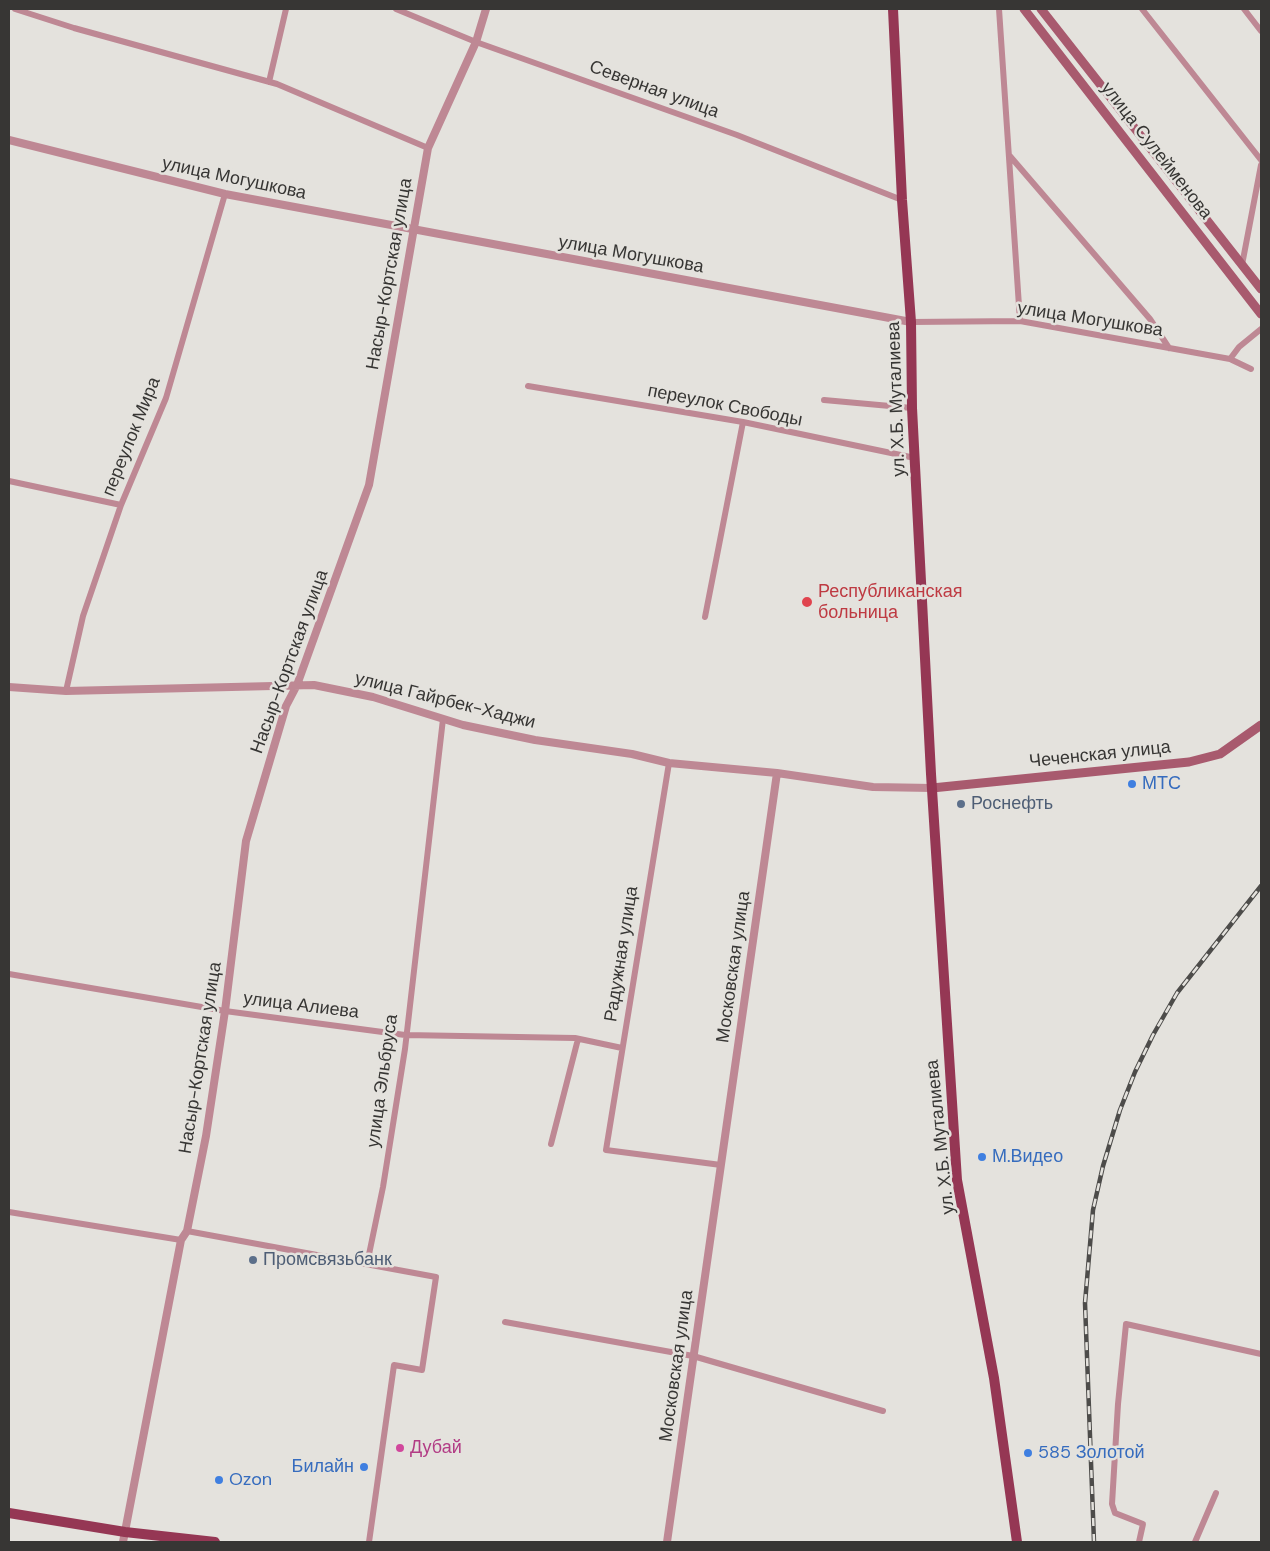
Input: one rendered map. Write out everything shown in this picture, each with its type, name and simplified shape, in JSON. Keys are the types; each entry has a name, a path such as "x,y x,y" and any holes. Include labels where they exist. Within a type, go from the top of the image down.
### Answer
{"main road":[{"name":"ул. Х.Б. Муталиева","path":"893,9 935,845 957,1180 994,1378 1014,1512"},
{"name":"улица Сулейменова","path":"1024,9 1261,314"},
{"name":"улица Сулейменова","path":"1041,9 1261,289"},
{"name":"Чеченская улица","path":"932,788 1189,762 1220,754 1261,725"},
{"path":"1010,1542 1014,1512"},
{"path":"1014,1512 1017,1542"},
{"path":"9,1513 124,1537 215,1542"}],"street":[{"path":"15,9 74,28 269,82 428,148"},
{"path":"269,82 286,9"},
{"name":"Северная улица","path":"396,9 476,42 736,135 902,200"},
{"name":"Насыр-Кортская улица","path":"124,1537 181,1240 187,1231 206,1136 225,1011 246,841 286,706 298,685 369,485 412,230 428,148 476,42 486,9"},
{"path":"999,9 1020,321"},
{"path":"1142,9 1261,160"},
{"path":"1244,9 1261,31"},
{"name":"улица Могушкова","path":"9,140 225,194 910,322 1020,321 1230,359 1252,369"},
{"path":"1009,155 1150,319 1170,348"},
{"path":"1242,265 1261,165"},
{"name":"переулок Мира","path":"66,691 83,616 120,505 166,398 225,194"},
{"path":"1230,359 1239,347 1261,329"},
{"name":"переулок Свободы","path":"528,386 743,422 915,458"},
{"path":"824,400 912,408"},
{"path":"705,617 743,422"},
{"path":"9,481 120,505"},
{"name":"улица Гайрбек-Хаджи","path":"9,687 66,691 314,685 373,697 443,719 535,740 632,754 669,763 777,773 873,787 932,788"},
{"name":"улица Эльбруса","path":"367,1264 383,1187 405,1048 443,719"},
{"name":"Радужная улица","path":"669,763 606,1150 721,1165"},
{"name":"Московская улица","path":"667,1542 777,773"},
{"name":"улица Алиева","path":"9,974 225,1011 405,1035 578,1039 622,1048"},
{"path":"551,1144 578,1039"},
{"path":"9,1212 181,1240"},
{"path":"187,1231 436,1277 422,1370 394,1365 369,1542"},
{"path":"504,1322 693,1356 883,1411"},
{"path":"1139,1542 1143,1524 1115,1513 1112,1504 1118,1404 1126,1324 1261,1354"},
{"path":"1195,1542 1216,1493"}],"railway":[{"path":"1094,1542 1085,1303 1093,1210 1103,1166 1120,1110 1135,1072 1153,1035 1177,993 1261,886"}],"place":[{"name":"Республиканская больница","path":"807,602"},
{"name":"МТС","path":"1132,784"},
{"name":"Роснефть","path":"961,804"},
{"name":"М.Видео","path":"982,1157"},
{"name":"Промсвязьбанк","path":"253,1260"},
{"name":"Дубай","path":"400,1448"},
{"name":"585 Золотой","path":"1028,1453"},
{"name":"Билайн","path":"364,1467"},
{"name":"Ozon","path":"219,1480"}]}
